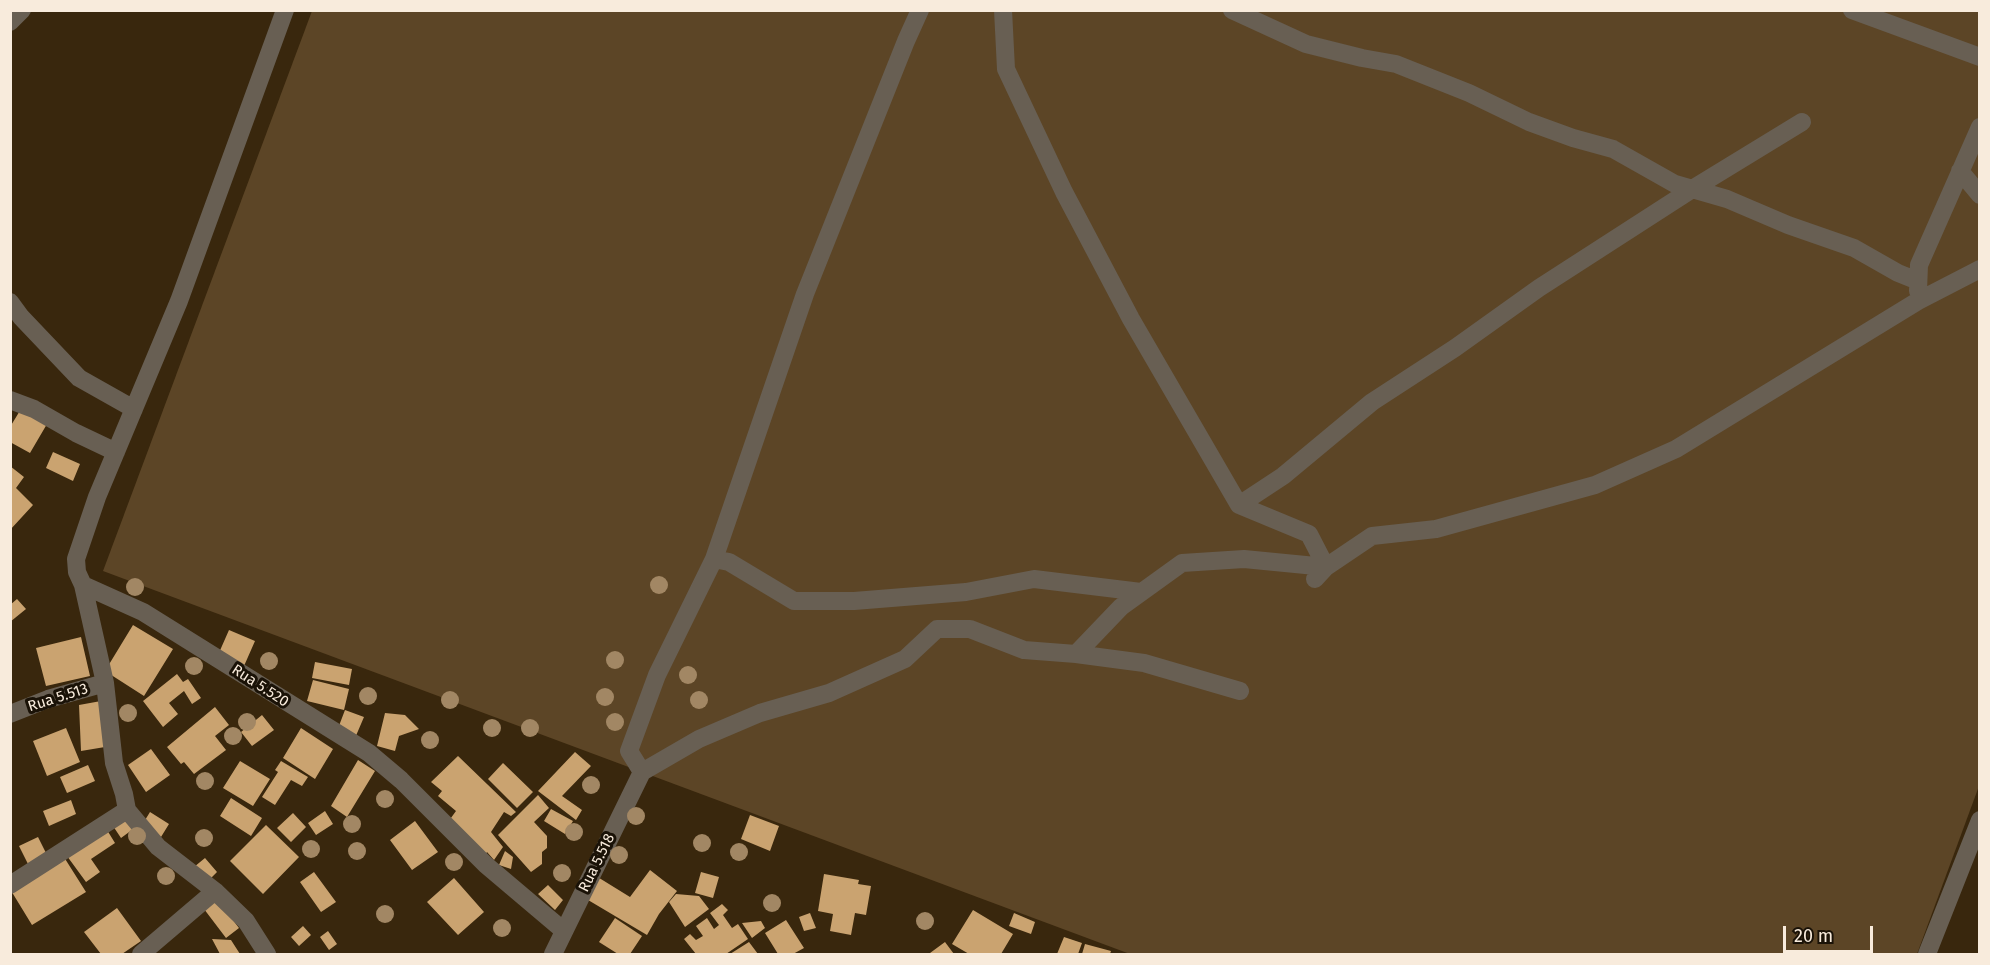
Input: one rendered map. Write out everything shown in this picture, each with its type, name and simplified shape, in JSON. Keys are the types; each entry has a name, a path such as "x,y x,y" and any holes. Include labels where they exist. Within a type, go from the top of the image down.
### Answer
{"street":[{"path":"10,22 22,10"},
{"path":"267,954 246,921 215,891 158,847 127,810 114,763 105,683 83,585 77,572 76,559 97,497 179,301 285,10"},
{"path":"920,10 806,294 714,559 657,675 629,751 642,772 699,739 760,713 828,693 906,659 937,629 970,629 1024,650 1144,663 1240,690"},
{"path":"1003,10 1006,69 1064,192 1131,319 1239,505 1309,534 1320,573"},
{"path":"1232,10 1306,44 1396,64 1469,93 1528,122 1613,149 1675,184 1727,199 1788,225 1854,248 1898,273 1918,281"},
{"path":"1852,10 1980,57"},
{"path":"1239,505 1283,476 1372,402 1455,348 1539,288 1694,188 1802,122"},
{"path":"1918,302 1918,265 1980,127"},
{"path":"1960,171 1980,195"},
{"path":"1076,654 1121,607 1182,563 1244,559 1320,573 1372,536 1436,529 1595,485 1676,449 1918,302 1980,269"},
{"path":"10,302 21,317 79,378 134,409"},
{"path":"10,400 116,452"},
{"path":"714,559 729,562 794,601 854,601 966,592 1034,579 1141,592"},
{"name":"Rua 5.520","path":"83,585 143,612 369,753 401,780 486,865 564,931"},
{"name":"Rua 5.513","path":"10,714 48,699 105,683"},
{"name":"Rua 5.518","path":"553,954 642,772"},
{"path":"10,885 127,810"},
{"path":"1927,954 1980,820"},
{"path":"141,954 215,891"}],"shaded area":[{"path":"312,11 1979,11 1979,786 1917,954 1130,954 103,571"}],"building":[{"path":"21,409 47,424 30,453 10,442 10,427"},
{"path":"53,452 80,464 73,481 46,468"},
{"path":"10,466 24,477 16,488 33,505 10,530"},
{"path":"17,599 26,609 10,622 10,605"},
{"path":"133,625 173,649 144,696 105,671"},
{"path":"229,630 255,641 244,666 218,655"},
{"path":"81,637 90,676 46,686 36,648"},
{"path":"315,662 352,669 349,685 312,678"},
{"path":"177,674 183,682 188,679 201,698 192,704 184,691 169,703 178,714 163,727 143,701"},
{"path":"313,680 349,689 344,710 307,701"},
{"path":"101,701 105,747 81,751 79,705"},
{"path":"215,707 229,725 215,736 226,750 194,774 184,762 181,764 167,747"},
{"path":"345,710 364,717 355,738 337,731"},
{"path":"385,713 405,715 419,729 399,736 395,751 377,746"},
{"path":"262,715 274,730 252,746 241,732"},
{"path":"66,728 80,762 47,776 33,741"},
{"path":"301,728 333,749 315,779 283,758"},
{"path":"151,749 170,775 146,792 128,765"},
{"path":"575,752 591,766 562,796 582,810 576,820 538,791"},
{"path":"458,756 516,812 511,816 504,812 491,832 503,847 494,860 487,852 484,857 448,822 456,811 438,796 442,791 431,782"},
{"path":"358,760 375,771 347,817 331,806"},
{"path":"240,761 270,779 253,806 223,788"},
{"path":"281,761 308,777 302,786 291,780 275,805 262,797 278,772 275,770"},
{"path":"503,763 533,792 517,808 488,779"},
{"path":"88,765 95,781 67,793 60,777"},
{"path":"538,795 549,808 534,822 547,836 547,848 542,852 542,864 531,872 498,835"},
{"path":"231,798 262,818 251,836 220,816"},
{"path":"71,800 76,814 49,826 43,811"},
{"path":"551,809 573,821 565,834 544,821"},
{"path":"325,811 333,824 316,835 308,823"},
{"path":"150,812 169,824 161,837 142,825"},
{"path":"293,813 306,827 291,842 277,828"},
{"path":"750,815 779,826 770,851 741,839"},
{"path":"127,816 136,827 121,838 113,826"},
{"path":"415,821 438,852 412,870 390,840"},
{"path":"266,825 299,857 263,894 230,861"},
{"path":"107,830 115,843 91,859 100,872 86,882 67,856"},
{"path":"38,837 47,855 28,864 19,846"},
{"path":"505,851 513,857 511,869 499,865"},
{"path":"62,854 86,892 32,925 10,889"},
{"path":"205,858 217,872 207,882 194,867"},
{"path":"650,870 677,891 659,914 647,935 583,897 596,876 630,897"},
{"path":"314,872 336,902 321,912 300,882"},
{"path":"701,872 719,877 713,898 695,893"},
{"path":"824,874 859,880 858,884 871,886 866,915 855,913 851,935 830,931 833,914 818,911"},
{"path":"454,878 484,912 458,935 427,902"},
{"path":"548,885 563,900 555,910 538,894"},
{"path":"676,894 699,896 709,909 685,927 669,902"},
{"path":"217,899 239,928 226,938 204,909"},
{"path":"722,904 728,910 723,915 732,928 738,924 748,939 726,954 696,954 684,939 690,934 696,940 703,936 696,926 707,918 714,929 719,925 710,913"},
{"path":"117,908 141,941 122,954 101,954 84,932"},
{"path":"973,910 1013,934 1001,954 969,954 952,944"},
{"path":"810,913 816,928 804,931 799,917"},
{"path":"1014,913 1035,922 1031,934 1009,926"},
{"path":"615,918 642,936 630,954 618,954 599,942"},
{"path":"786,920 804,948 793,954 778,954 765,933"},
{"path":"761,921 765,928 752,938 742,923"},
{"path":"303,926 311,935 299,946 291,937"},
{"path":"328,931 337,944 329,950 320,937"},
{"path":"1064,937 1082,943 1078,954 1057,954"},
{"path":"212,939 231,940 240,954 220,954"},
{"path":"749,942 758,954 730,954"},
{"path":"945,942 954,954 930,953"},
{"path":"1085,944 1111,951 1110,954 1082,954"}]}
